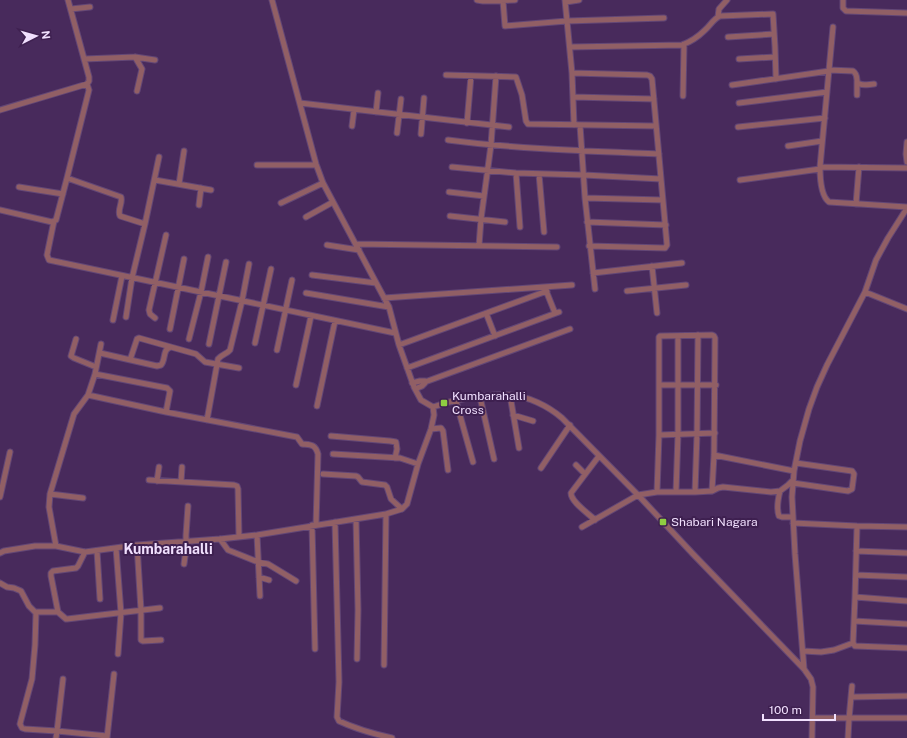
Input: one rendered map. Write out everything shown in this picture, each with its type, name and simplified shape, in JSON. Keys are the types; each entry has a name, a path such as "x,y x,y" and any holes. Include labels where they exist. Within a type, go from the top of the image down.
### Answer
{"street":[{"path":"68,0 89,77 87,84 89,90 63,194 56,220 54,221 46,254 49,260 395,333"},
{"path":"272,0 316,165 323,183 389,307 395,333 412,383 421,400 433,408"},
{"path":"477,0 483,2 515,0"},
{"path":"503,0 505,26 567,21 664,18"},
{"path":"579,0 566,1 567,21 573,97 582,151 587,222 595,289"},
{"path":"718,17 719,9 727,0"},
{"path":"843,0 846,11 907,13"},
{"path":"71,9 90,7"},
{"path":"570,47 684,44 706,30 714,19 718,17 773,14 776,79"},
{"path":"804,669 793,523 793,481 796,462 805,422 827,365 865,292 876,260 907,207 829,202 825,198 820,168 833,27"},
{"path":"728,37 774,34"},
{"path":"683,96 684,44"},
{"path":"84,59 135,57 155,60"},
{"path":"135,57 142,69 137,91"},
{"path":"740,59 776,57"},
{"path":"732,85 829,71 853,71 856,72 857,75 857,95"},
{"path":"572,73 650,76 652,79 667,245 665,248 590,246"},
{"path":"446,75 517,78 528,124 656,126"},
{"path":"467,123 471,76"},
{"path":"479,246 491,145 496,76"},
{"path":"857,81 860,84 874,84"},
{"path":"0,110 87,84"},
{"path":"739,103 827,92"},
{"path":"376,112 378,93"},
{"path":"573,97 654,99"},
{"path":"421,134 424,98"},
{"path":"397,133 401,99"},
{"path":"300,104 509,127"},
{"path":"352,126 354,110"},
{"path":"738,127 825,118"},
{"path":"448,140 491,145 659,154"},
{"path":"788,146 822,141"},
{"path":"907,142 907,162"},
{"path":"179,184 184,151"},
{"path":"126,317 132,278 159,157"},
{"path":"257,165 316,165"},
{"path":"452,167 516,173 661,178"},
{"path":"856,204 858,167"},
{"path":"740,180 820,168 907,168"},
{"path":"516,173 520,227"},
{"path":"539,174 544,232"},
{"path":"67,178 121,197 122,201 119,211 120,216 145,224"},
{"path":"155,180 211,190"},
{"path":"281,203 323,183"},
{"path":"19,187 63,194"},
{"path":"198,204 201,188"},
{"path":"449,192 484,196"},
{"path":"585,198 663,200"},
{"path":"306,217 333,202"},
{"path":"0,210 52,222 54,221"},
{"path":"450,216 504,222"},
{"path":"587,222 666,225"},
{"path":"155,318 150,314 149,310 166,235"},
{"path":"356,244 557,247"},
{"path":"327,245 359,250"},
{"path":"189,340 208,257"},
{"path":"170,328 184,259"},
{"path":"208,344 226,262"},
{"path":"593,273 682,263"},
{"path":"207,420 218,359 230,350 249,264"},
{"path":"652,266 657,313"},
{"path":"255,344 271,269"},
{"path":"312,275 376,283"},
{"path":"113,320 122,276"},
{"path":"277,350 292,280"},
{"path":"384,298 546,289 572,285"},
{"path":"627,291 686,285"},
{"path":"407,368 557,313 546,289"},
{"path":"399,345 546,289"},
{"path":"865,292 907,309"},
{"path":"306,293 389,307"},
{"path":"486,313 495,336"},
{"path":"296,385 311,316"},
{"path":"317,406 335,321"},
{"path":"412,383 420,381 425,382 570,329"},
{"path":"695,492 698,335"},
{"path":"657,492 659,435 659,337 698,335 712,335 716,338 715,433 712,491"},
{"path":"676,492 678,434 678,336"},
{"path":"130,360 137,339 139,338 196,354 205,362 239,368"},
{"path":"76,339 71,356 96,367"},
{"path":"56,546 49,507 50,494 74,414 88,395 95,374 101,344"},
{"path":"100,353 157,366 163,363 166,350 170,347"},
{"path":"95,374 167,388 170,391 166,412"},
{"path":"415,389 422,386 425,382"},
{"path":"659,385 716,385"},
{"path":"88,395 166,412 294,436 297,437 302,444 316,448 318,454 314,525 315,650"},
{"path":"433,408 444,403 495,395 510,395 526,398 553,410 570,425 638,495 804,669 812,682 813,687 812,738"},
{"path":"510,395 519,448"},
{"path":"480,397 494,459"},
{"path":"456,401 473,462"},
{"path":"0,553 35,546 56,546 85,552 186,541 220,540 386,514 402,509 407,504 418,464 431,429 434,415 433,408"},
{"path":"514,415 533,421"},
{"path":"541,468 570,425"},
{"path":"431,429 441,428 444,431 448,470"},
{"path":"659,435 715,433"},
{"path":"331,436 396,442 396,458"},
{"path":"0,497 10,452"},
{"path":"333,454 396,458 418,464"},
{"path":"595,520 575,501 571,496 571,493 599,456"},
{"path":"714,456 794,471"},
{"path":"793,481 848,492 852,489 854,474 852,471 796,462"},
{"path":"576,465 585,474"},
{"path":"157,481 159,467"},
{"path":"181,482 182,467"},
{"path":"323,474 356,476 362,482 385,485 391,499 402,509"},
{"path":"148,480 237,486 239,537"},
{"path":"582,527 638,495 657,492 712,491 724,487 772,492 780,491 793,481"},
{"path":"780,491 777,507 779,516 793,517"},
{"path":"50,494 83,498"},
{"path":"184,564 188,506"},
{"path":"384,665 386,514"},
{"path":"356,519 358,610 357,659"},
{"path":"335,522 339,682 337,717 339,721 370,733 392,738"},
{"path":"793,523 907,527"},
{"path":"853,643 857,526"},
{"path":"257,535 260,596"},
{"path":"220,540 228,550 258,562 268,564 296,581"},
{"path":"137,546 141,610 141,641 161,640"},
{"path":"116,548 121,612 118,654"},
{"path":"97,551 100,599"},
{"path":"856,551 907,553"},
{"path":"58,612 51,573 53,571 76,568 85,552"},
{"path":"856,575 907,577"},
{"path":"259,577 269,580"},
{"path":"0,583 7,587 21,591 29,606 36,613 32,679 20,724 22,728 57,731 82,736 107,737 114,674"},
{"path":"855,597 907,601"},
{"path":"36,613 58,612 67,619 160,608"},
{"path":"854,621 907,624"},
{"path":"803,650 822,652 834,650 853,643"},
{"path":"853,643 855,646 907,648"},
{"path":"56,738 63,679"},
{"path":"848,738 852,686"},
{"path":"851,696 907,696"},
{"path":"812,718 907,718"}],"place":[{"name":"Kumbarahalli Cross","path":"444,403"},
{"name":"Shabari Nagara","path":"663,522"}],"district":[{"name":"Kumbarahalli","path":"168,549"}]}
